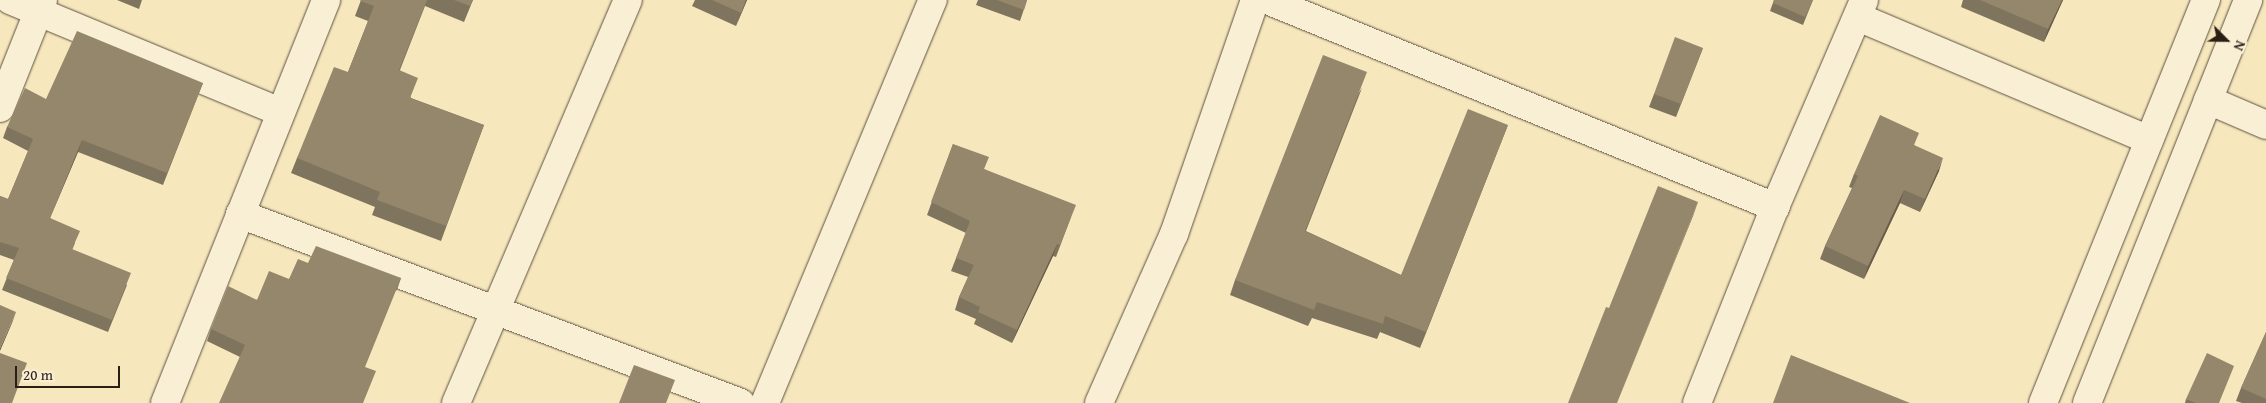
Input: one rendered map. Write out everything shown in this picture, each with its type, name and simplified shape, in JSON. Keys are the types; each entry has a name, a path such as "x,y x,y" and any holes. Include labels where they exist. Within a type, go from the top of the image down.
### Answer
{"street":[{"path":"10,0 41,6 281,112"},
{"path":"165,403 326,0"},
{"path":"456,403 494,308 628,0"},
{"path":"765,403 933,0"},
{"path":"1099,403 1174,234 1254,0"},
{"path":"1268,0 1775,207"},
{"path":"2042,403 2206,0"},
{"path":"2087,403 2248,0"},
{"path":"0,108 41,6"},
{"path":"1697,403 1775,207 1861,8 2149,140"},
{"path":"2208,100 2266,125"},
{"path":"240,214 494,308 741,403"}],"building":[{"path":"361,0 427,0 399,70 418,78 410,98 484,125 446,226 377,200 380,192 297,158 334,67 348,72 374,6"},
{"path":"454,0 473,0 470,6"},
{"path":"712,0 746,0 741,13"},
{"path":"997,0 1027,0 1024,10"},
{"path":"1774,0 1813,0 1805,17 1773,3"},
{"path":"1980,0 2062,0 2048,29"},
{"path":"77,31 203,83 167,173 82,140 50,218 80,231 72,249 131,273 112,320 6,278 19,248 0,242 0,196 8,199 33,139 7,127 25,88 46,99"},
{"path":"1675,37 1703,48 1681,104 1654,94"},
{"path":"1323,55 1367,72 1305,231 1401,275 1468,109 1508,125 1426,332 1385,316 1383,324 1317,302 1314,310 1235,280"},
{"path":"1880,115 1919,133 1914,145 1943,158 1925,199 1904,190 1868,266 1825,246 1858,176 1854,174"},
{"path":"953,144 989,157 984,169 1076,205 1060,245 1057,244 1017,330 978,312 980,307 959,297 974,265 956,258 970,221 931,202"},
{"path":"1658,186 1698,202 1617,403 1568,403 1606,307 1609,308"},
{"path":"316,246 401,278 365,367 376,371 363,403 219,403 245,345 211,329 228,286 257,300 269,271 289,279 298,259 308,263"},
{"path":"0,305 16,312 0,348"},
{"path":"2266,332 2266,399 2241,388"},
{"path":"0,353 27,363 12,403 0,403"},
{"path":"2207,353 2234,366 2219,403 2196,403 2186,399"},
{"path":"1791,355 1910,403 1773,403"},
{"path":"634,365 675,380 666,403 619,403"}]}
